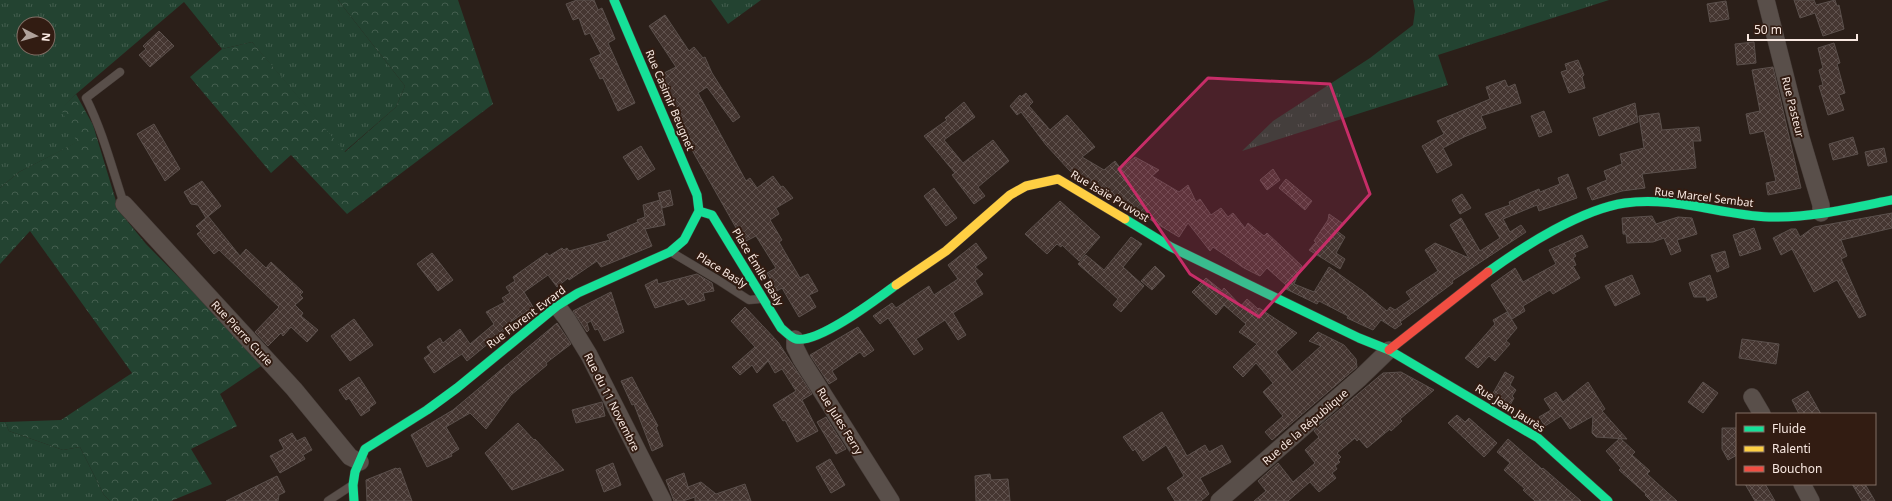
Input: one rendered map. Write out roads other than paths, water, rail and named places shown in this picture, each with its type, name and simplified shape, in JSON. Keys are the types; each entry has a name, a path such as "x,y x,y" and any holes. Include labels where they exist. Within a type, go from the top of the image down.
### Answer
{"street":[{"name":"Rue Casimir Beugnet","path":"614,0 697,195 699,211"},
{"name":"Rue Pasteur","path":"1766,0 1801,138 1821,204 1820,214"},
{"name":"Rue Isaïe Pruvost","path":"795,339 804,339 818,335 846,320 946,251 997,208 1010,195 1026,186 1058,179 1079,190 1171,247 1359,338 1389,350"},
{"name":"Rue Marcel Sembat","path":"1389,350 1478,278 1506,258 1536,239 1589,213 1625,204 1664,203 1768,217 1798,217 1892,200"},
{"name":"Rue Pierre Curie","path":"124,204 270,362 350,457 363,456"},
{"name":"Rue Florent Evrard","path":"363,456 457,388 557,306 578,293 670,252 684,240 699,211"},
{"name":"Place Émile Basly","path":"699,211 712,215 781,328 795,339"},
{"name":"Rue du 11 Novembre","path":"557,306 567,319 589,355 663,501"},
{"name":"Rue Jules Ferry","path":"795,339 795,347 801,359 891,501"},
{"name":"Rue de la République","path":"1219,501 1360,378 1389,350"},
{"name":"Rue Jean Jaurès","path":"1389,350 1510,420 1538,438 1608,501"},
{"path":"1752,397 1761,413"},
{"path":"354,501 353,485 356,472 363,456"},
{"path":"1803,485 1811,501"}],"lane":[{"path":"120,72 86,98 98,121 124,204"},
{"name":"Place Basly","path":"670,252 718,280 748,300 763,299"},
{"path":"328,501 353,485"}]}
